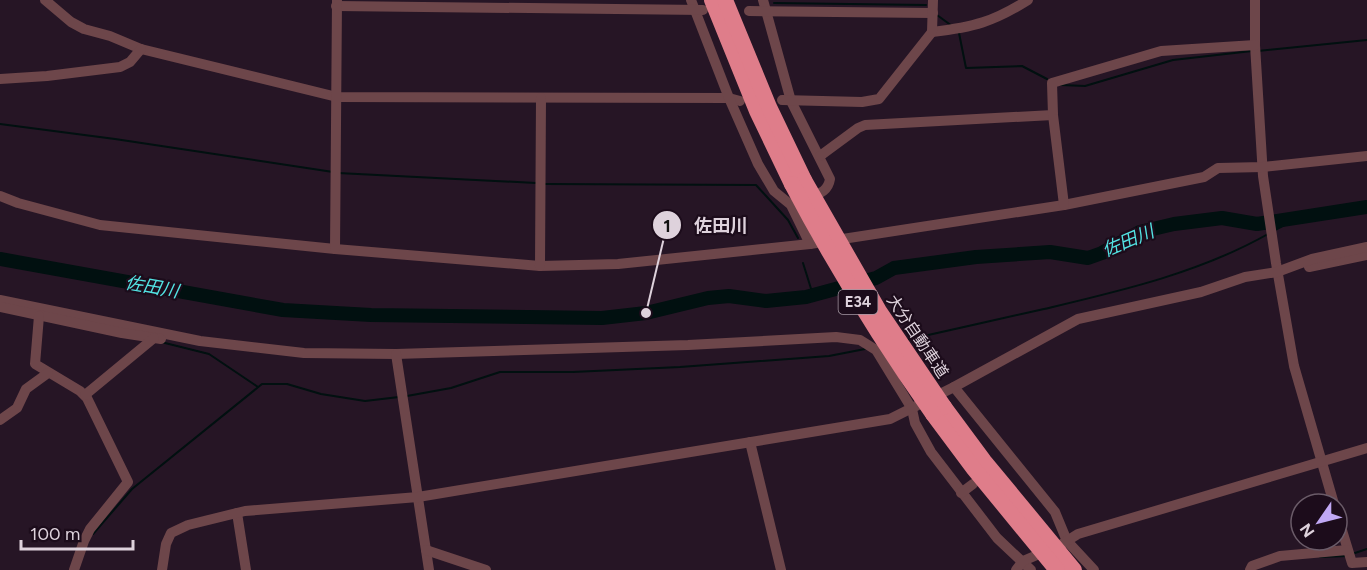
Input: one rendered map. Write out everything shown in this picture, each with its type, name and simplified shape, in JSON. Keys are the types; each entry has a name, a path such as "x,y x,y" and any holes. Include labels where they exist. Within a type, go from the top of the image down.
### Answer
{"highway":[{"name":"大分自動車道","path":"725,0 798,182"},
{"name":"大分自動車道","path":"700,5 798,182 974,469 1058,570"},
{"name":"大分自動車道","path":"938,411 991,470 1074,570"}],"street":[{"path":"45,0 71,22 84,29 110,36 141,49 337,97 729,98 740,101"},
{"path":"763,0 787,100 820,156 830,179 829,185 823,192 791,205"},
{"path":"787,100 862,102 879,99 932,32 933,0"},
{"path":"932,32 981,24 1001,17 1028,0"},
{"path":"1254,0 1263,172 1277,270 1294,366 1331,492"},
{"path":"335,249 336,3 700,5 729,98 765,178 774,191 791,205 810,244"},
{"path":"749,11 933,13"},
{"path":"1064,205 1053,114 1052,83 1161,51 1255,45"},
{"path":"0,79 120,67 130,62 141,49"},
{"path":"540,266 541,98"},
{"path":"820,156 865,125 1053,114"},
{"path":"0,196 100,225 335,249 540,266 618,264 810,244 1064,205 1204,177 1218,168 1263,172 1367,156"},
{"path":"1277,270 1312,259 1364,250"},
{"path":"162,570 166,544 171,534 188,525 237,513 418,497 890,419 954,387 1078,319 1201,292 1245,277 1342,260 1364,250"},
{"path":"0,300 208,342 304,353 396,354 676,346 847,337 860,340 876,350 912,409 915,423 931,452 961,493 1019,566 1031,570"},
{"path":"0,307 39,319 152,340 191,344 208,342"},
{"path":"39,319 35,364 85,395 128,482 90,529 74,570"},
{"path":"85,395 152,340"},
{"path":"396,354 429,570"},
{"path":"0,420 17,408 26,389 48,373"},
{"path":"954,387 1005,459 1055,512 1065,542 1095,570"},
{"path":"750,442 782,570"},
{"path":"1065,542 1078,534 1367,448"},
{"path":"961,493 973,484"},
{"path":"237,513 246,570"},
{"path":"426,550 486,570"},
{"path":"1251,570 1252,566 1280,556 1349,554 1352,563 1367,562"},
{"path":"1019,566 1037,555"}],"waterway":[{"path":"774,3 926,5"},
{"path":"937,15 952,26"},
{"path":"959,33 966,68 1022,66 1047,79"},
{"path":"1258,51 1367,40"},
{"path":"1061,85 1085,86 1173,60 1252,51"},
{"path":"0,124 333,172"},
{"path":"338,173 536,183"},
{"path":"545,184 756,185 788,220 798,238"},
{"name":"佐田川","path":"0,259 283,310 371,315 602,318 646,313 708,298 729,296 766,301 806,297 876,278 894,268 976,257 1050,252 1088,258 1140,232 1174,224 1222,218 1257,224 1367,207"},
{"path":"1275,230 1296,219"},
{"path":"906,340 1130,288 1215,260 1268,234"},
{"path":"803,263 813,295"},
{"path":"161,342 209,354 258,387"},
{"path":"407,396 451,388 500,372 573,372 680,367 829,356 865,349"},
{"path":"93,534 132,489 262,384 287,384 321,394 365,401 399,397"},
{"path":"1352,554 1367,549"},
{"path":"1320,557 1347,556"}],"place":[{"name":"佐田川","path":"646,313"}]}
